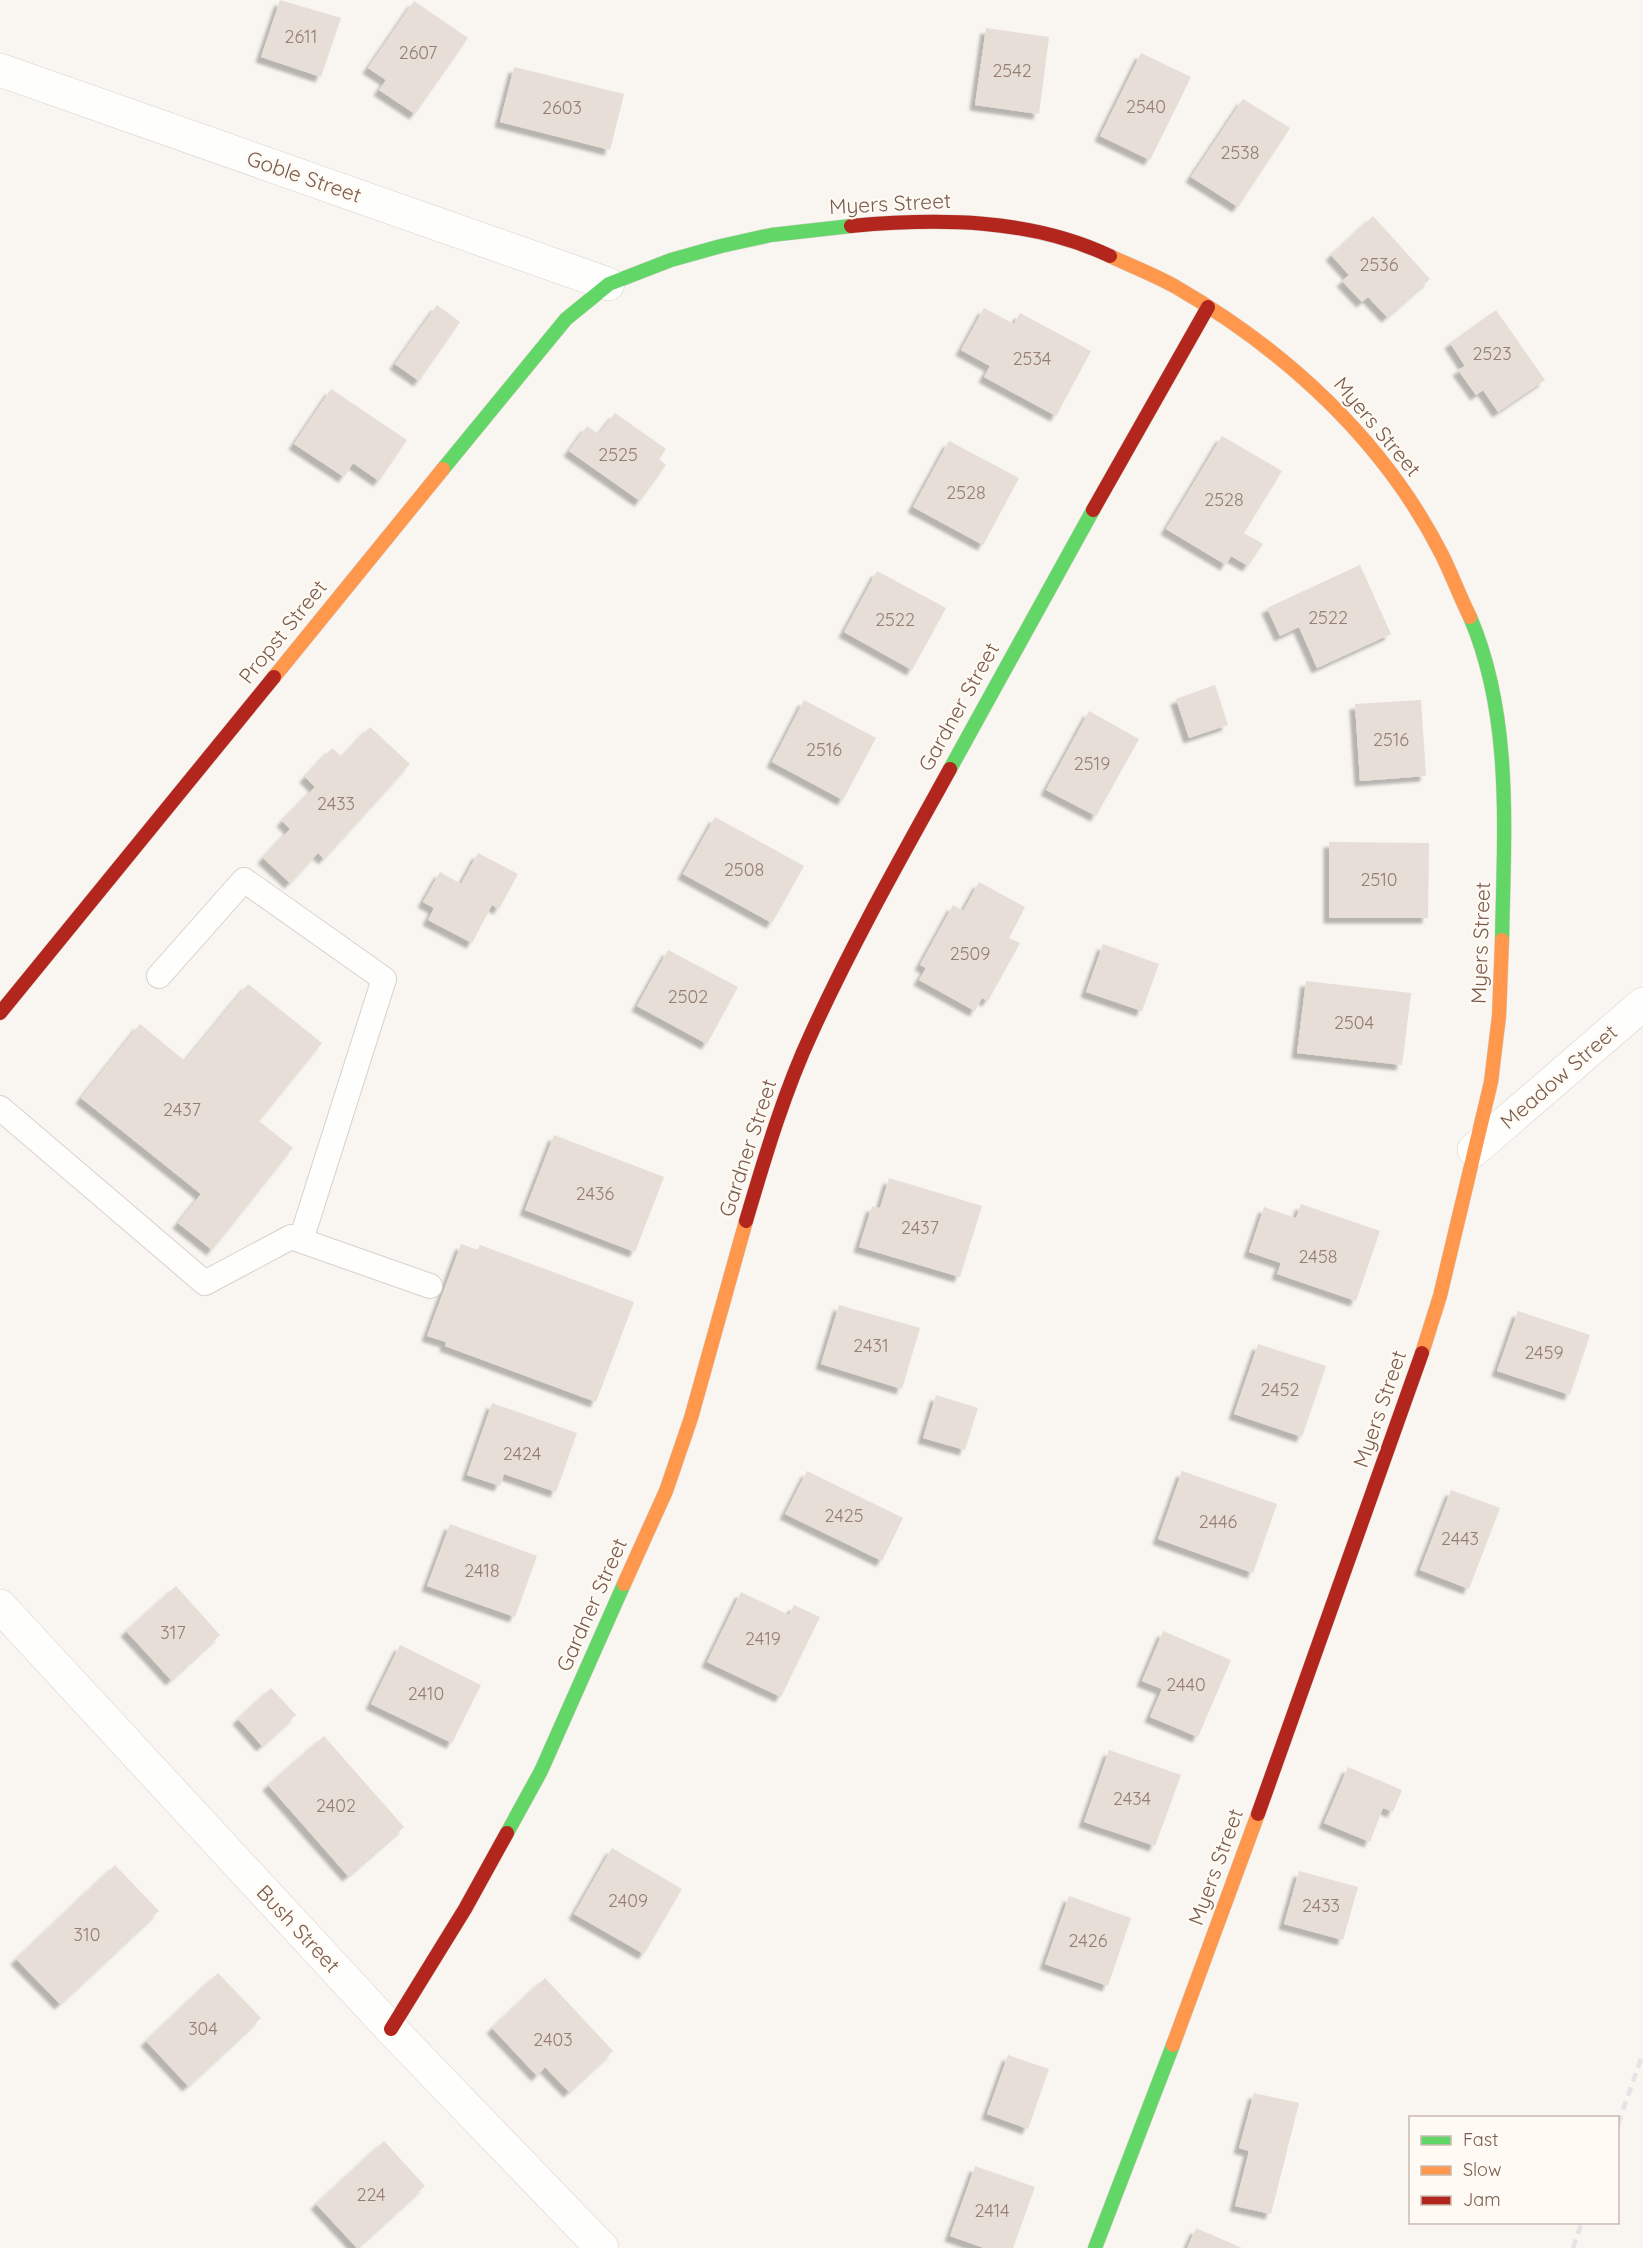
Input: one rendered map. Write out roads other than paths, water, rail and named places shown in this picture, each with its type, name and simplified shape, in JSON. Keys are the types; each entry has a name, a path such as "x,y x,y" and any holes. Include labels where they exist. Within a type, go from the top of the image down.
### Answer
{"street":[{"name":"Goble Street","path":"0,70 608,284"},
{"name":"Myers Street","path":"608,284 686,254 723,243 810,229 910,220 958,221 1023,228 1072,240 1163,280 1277,352 1335,404 1394,474 1467,605 1494,701 1505,792 1502,993 1490,1085 1430,1330 1302,1694 1120,2188 1095,2248"},
{"name":"Propst Street","path":"0,1013 566,319 608,284"},
{"name":"Gardner Street","path":"391,2029 465,1909 541,1771 666,1491 691,1418 722,1302 774,1128 811,1033 864,926 1047,590 1208,307"},
{"name":"Meadow Street","path":"1474,1150 1643,1004"},
{"name":"Bush Street","path":"0,1606 391,2029 602,2248"}],"lane":[{"path":"159,976 244,880 384,979 301,1240"},
{"path":"0,1108 205,1283 291,1237 430,1286"}],"railway":[{"path":"1619,2121 1643,2053"},
{"path":"1573,2248 1581,2224"}]}
